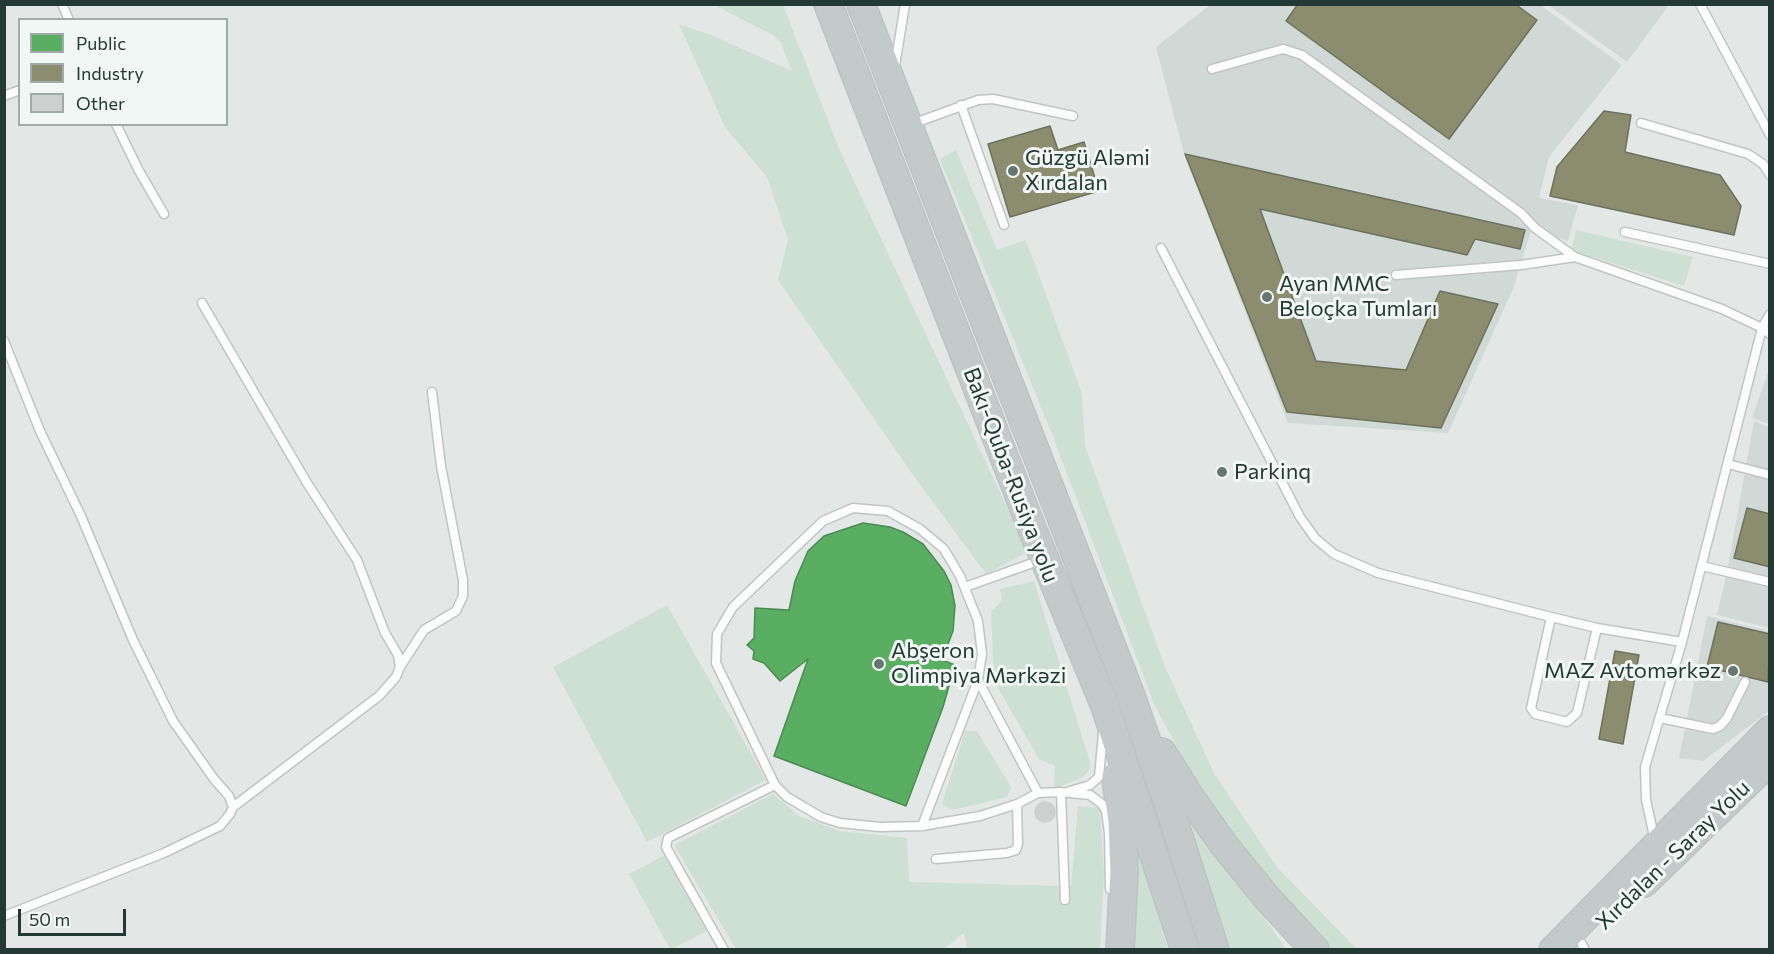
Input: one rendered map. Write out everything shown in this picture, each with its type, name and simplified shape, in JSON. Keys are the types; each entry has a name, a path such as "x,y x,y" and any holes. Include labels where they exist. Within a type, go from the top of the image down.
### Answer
{"highway":[{"name":"Bakı-Quba-Rusiya yolu","path":"828,4 1044,560 1105,706 1185,950"},
{"name":"Bakı-Quba-Rusiya yolu","path":"861,4 1131,696 1215,950"},
{"path":"1131,696 1188,794 1224,845 1268,899 1315,950"},
{"path":"1105,706 1122,821 1124,898 1120,950"},
{"path":"1554,950 1770,730"},
{"name":"Xırdalan - Saray Yolu","path":"1581,948 1770,761"}],"lane":[{"path":"62,4 68,18"},
{"path":"892,84 904,4"},
{"path":"1700,4 1770,135"},
{"path":"1212,69 1284,49 1302,55 1521,213 1535,228 1575,257 1696,298 1762,328 1770,334"},
{"path":"909,126 961,105 993,99 1073,116"},
{"path":"961,105 1004,225"},
{"path":"1641,123 1748,154 1763,164 1770,175"},
{"path":"117,126 164,214"},
{"path":"1625,232 1770,264"},
{"path":"1161,248 1300,517 1316,538 1334,554 1378,573 1551,617 1597,628 1682,642"},
{"path":"1396,275 1521,265 1575,257"},
{"path":"202,303 307,483 357,560 385,633 398,654 400,667"},
{"path":"1655,845 1644,785 1645,767 1682,642 1762,328 1770,314"},
{"path":"4,341 40,431 81,516 138,650 173,721 214,779 229,796 233,807"},
{"path":"4,916 164,853 219,826 233,807 379,696 396,677 424,630 456,611 463,596 463,580 441,466 432,392"},
{"path":"1728,464 1770,475"},
{"path":"922,826 978,680 982,639 976,612 944,549 920,529 888,511 853,508 823,521 733,607 717,634 716,663 775,785 787,797 821,818 840,823 880,827 922,826 980,816 1017,804 1038,794 1061,792 1090,785 1099,777 1105,706"},
{"path":"965,587 1044,560"},
{"path":"1702,566 1770,582"},
{"path":"1551,617 1531,708 1535,714 1567,722 1577,713 1597,628"},
{"path":"978,680 1038,794"},
{"path":"1660,718 1713,729 1720,726 1727,718 1744,682"},
{"path":"724,950 666,847 669,838 775,785"},
{"path":"1061,792 1065,900"},
{"path":"1061,792 1090,795 1102,804 1106,812 1109,833 1110,901"},
{"path":"936,859 1007,853 1016,850 1018,844 1017,804"}],"shaded area":[{"path":"1539,4 1622,65 1549,157 1539,198 1578,205 1568,241 1531,231 1513,289 1448,433 1288,423 1184,154 1156,47 1210,5"},
{"path":"1548,5 1669,5 1627,62"},
{"path":"1769,369 1769,424 1752,418"},
{"path":"1754,421 1769,427 1769,628 1717,615"},
{"name":"MAZ Avtomərkəz","path":"1707,616 1769,631 1769,711 1703,761 1679,758"}],"green space":[{"path":"714,5 783,5 840,151 1028,552 986,574 913,475 778,280 788,240 767,177 725,127 679,24 713,36 792,71 781,43 773,35"},
{"path":"956,150 997,250 1026,240 1082,394 1085,446 1165,667 1215,775 1277,867 1353,945 1360,949 1331,949 1309,927 1254,862 1196,782 1154,704 1052,434 940,159"},
{"path":"1576,230 1693,257 1684,286 1571,250"},
{"path":"1034,581 1090,762 1090,769 1083,777 1054,789 1055,766 1039,759 994,681 991,612 1002,600 1000,589"},
{"path":"667,605 766,780 647,842 553,667"},
{"path":"965,731 977,731 1011,787 1007,797 953,810 942,804"},
{"path":"773,794 799,816 840,831 907,838 909,882 1071,886 1078,806 1100,808 1104,874 1100,949 967,949 964,933 944,949 736,949 674,845"},
{"path":"1184,802 1286,949 1229,949"},
{"path":"1134,833 1168,949 1126,949"},
{"path":"667,854 707,931 672,949 629,874"}],"building: Public":[{"name":"Abşeron Olimpiya Mərkəzi","path":"863,523 890,527 923,544 944,571 951,585 955,606 953,631 942,660 955,665 943,707 906,806 774,756 808,659 780,681 764,663 753,659 754,651 747,645 754,638 755,608 789,610 795,581 808,551 824,536"}],"building: Industry":[{"path":"1298,4 1515,4 1537,20 1449,139 1286,21"},
{"path":"1604,111 1631,115 1625,152 1720,175 1741,206 1734,235 1550,196 1557,167"},
{"path":"1050,126 1058,150 1084,142 1099,191 1010,217 988,144"},
{"name":"Ayan MMC Beloçka Tumları","path":"1185,154 1525,230 1520,249 1475,239 1467,255 1260,209 1316,361 1406,370 1440,291 1498,304 1441,428 1287,412"},
{"path":"1747,508 1770,514 1770,567 1734,558"},
{"path":"1718,622 1770,634 1768,682 1707,667"},
{"path":"1615,651 1639,655 1623,744 1599,739"}],"building: Other":[{"path":"1045,802 1052,805 1055,812 1052,819 1045,822 1038,819 1035,812 1038,805"}],"place":[{"name":"Güzgü Aləmi Xırdalan","path":"1013,171"},
{"name":"Ayan MMC Beloçka Tumları","path":"1267,297"},
{"name":"Parkinq","path":"1222,472"},
{"name":"Abşeron Olimpiya Mərkəzi","path":"879,664"},
{"name":"MAZ Avtomərkəz","path":"1733,671"}]}
